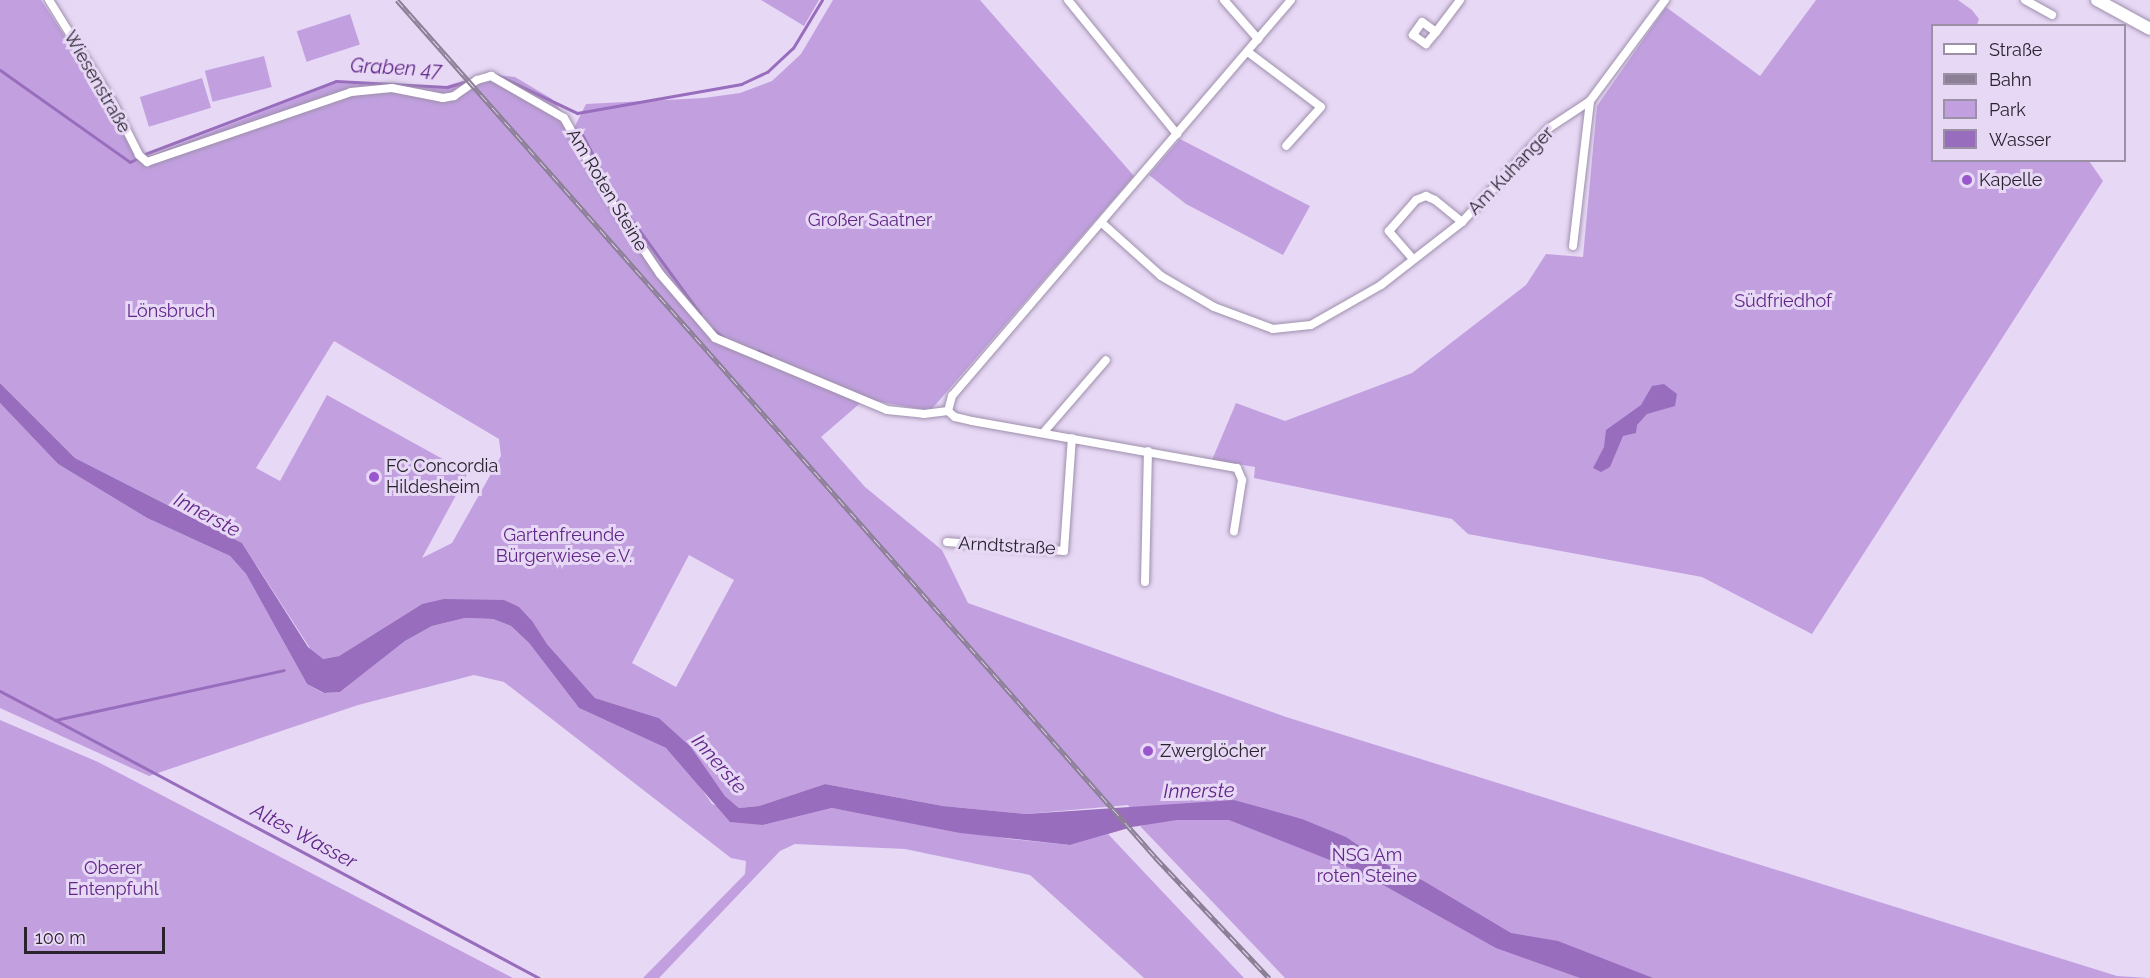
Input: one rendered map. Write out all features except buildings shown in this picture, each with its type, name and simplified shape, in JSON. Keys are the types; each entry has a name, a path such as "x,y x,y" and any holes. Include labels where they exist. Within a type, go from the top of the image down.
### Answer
{"main road":[{"path":"2097,0 2150,29"}],"street":[{"name":"Wiesenstraße","path":"49,0 114,105 139,155 147,162"},
{"path":"1068,0 1178,134"},
{"path":"1224,0 1258,39"},
{"path":"948,411 952,396 1291,0"},
{"path":"1436,32 1460,0"},
{"path":"1573,246 1590,101 1665,0"},
{"path":"2025,0 2052,15"},
{"path":"1248,52 1321,107 1286,146"},
{"name":"Am Roten Steine","path":"147,162 351,92 392,88 443,98 454,96 477,80 491,76 564,118 612,203 660,273 715,338 887,410 924,414 948,411 955,417 1237,468 1242,480 1234,531"},
{"name":"Am Kuhanger","path":"1102,223 1176,285 1214,307 1273,329 1302,327 1331,315 1381,285 1461,222 1549,128 1590,101"},
{"name":"Am Kuhanger","path":"1413,259 1389,231 1416,200 1426,196 1435,200 1461,222"},
{"path":"1043,433 1107,360"},
{"name":"Arndtstraße","path":"947,542 1064,551 1072,438"},
{"path":"1145,582 1148,451"}],"green space":[{"path":"0,0 41,0 106,99 138,160 337,83 443,87 485,74 515,77 552,99 574,128 586,104 704,98 740,93 772,81 801,54 833,0 980,0 1134,176 930,411 865,399 821,437 865,487 942,550 968,603 1286,717 2117,976 2148,978 1285,978 1140,826 1144,825 1128,805 1026,814 943,806 825,784 759,806 739,808 725,796 691,747 659,718 595,698 547,644 533,622 422,604 339,656 323,659 315,656 242,543 75,458 0,383","holes":["334,341 499,439 501,456 452,543 422,558 468,473 327,395 280,481 256,468","689,555 734,580 676,687 632,663"]},
{"path":"761,0 819,0 804,26"},
{"name":"Südfriedhof","path":"1816,0 1958,0 1972,10 1979,19 1977,24 1931,24 1931,162 2090,162 2103,181 1812,634 1702,577 1468,534 1452,519 1254,478 1255,467 1212,460 1236,403 1285,421 1412,373 1526,285 1546,254 1583,257 1597,106 1666,7 1760,76"},
{"path":"350,14 360,44 307,62 297,31"},
{"path":"264,56 272,87 213,102 205,71"},
{"path":"202,78 211,108 149,127 140,97"},
{"path":"1180,139 1310,206 1283,255 1186,204 1149,175"},
{"path":"0,403 58,464 147,518 230,556 246,574 307,684 323,693 340,692 405,641 432,626 465,618 493,619 511,626 529,643 579,708 666,748 687,768 712,804 763,825 832,808 1010,839 1070,845 1108,834 1244,978 1144,978 1030,875 905,849 795,844 780,851 659,978 643,978 745,874 746,861 731,858 504,682 474,675 358,705 149,776 0,708"},
{"name":"Oberer Entenpfuhl","path":"0,720 98,762 513,978 0,978"}],"water":[{"path":"0,383 75,458 242,543 308,647 323,659 339,656 422,604 444,599 504,600 519,607 533,622 547,644 595,698 659,718 691,747 725,796 739,808 759,806 825,784 943,806 1026,814 1234,800 1302,819 1346,837 1398,872 1422,880 1511,933 1558,941 1653,978 1580,978 1496,948 1360,872 1229,820 1177,820 1132,827 1070,845 960,833 832,808 763,825 730,822 666,748 579,708 529,643 511,626 493,619 465,618 432,626 405,641 340,692 324,693 307,684 246,574 230,556 147,518 58,464 0,403"},
{"path":"1664,384 1677,394 1675,406 1647,414 1637,425 1636,433 1623,436 1610,467 1601,472 1593,468 1604,447 1606,430 1641,405 1652,386"}],"waterway":[{"name":"Graben 47","path":"497,75 577,113 741,84 767,72 793,48 822,0"},
{"name":"Graben 47","path":"0,70 130,162 138,158"},
{"name":"Graben 47","path":"145,154 336,81 447,87 471,80"},
{"path":"580,131 617,200 700,314"},
{"path":"712,329 724,338"},
{"path":"758,351 770,356"},
{"name":"Altes Wasser","path":"0,691 55,720 284,670"},
{"name":"Altes Wasser","path":"55,720 539,978"}],"railway":[{"path":"397,0 1156,858 1269,978"}],"place":[{"name":"Kapelle","path":"1967,180"},
{"name":"FC Concordia Hildesheim","path":"374,477"},
{"name":"Zwerglöcher","path":"1148,751"}],"park label":[{"name":"Großer Saatner","path":"870,220"},
{"name":"Lönsbruch","path":"171,311"},
{"name":"Gartenfreunde Bürgerwiese e.V.","path":"564,546"},
{"name":"NSG Am roten Steine","path":"1367,866"}],"water label":[{"name":"Innerste","path":"207,515"},
{"name":"Innerste","path":"719,764"},
{"name":"Innerste","path":"1199,791"}]}
